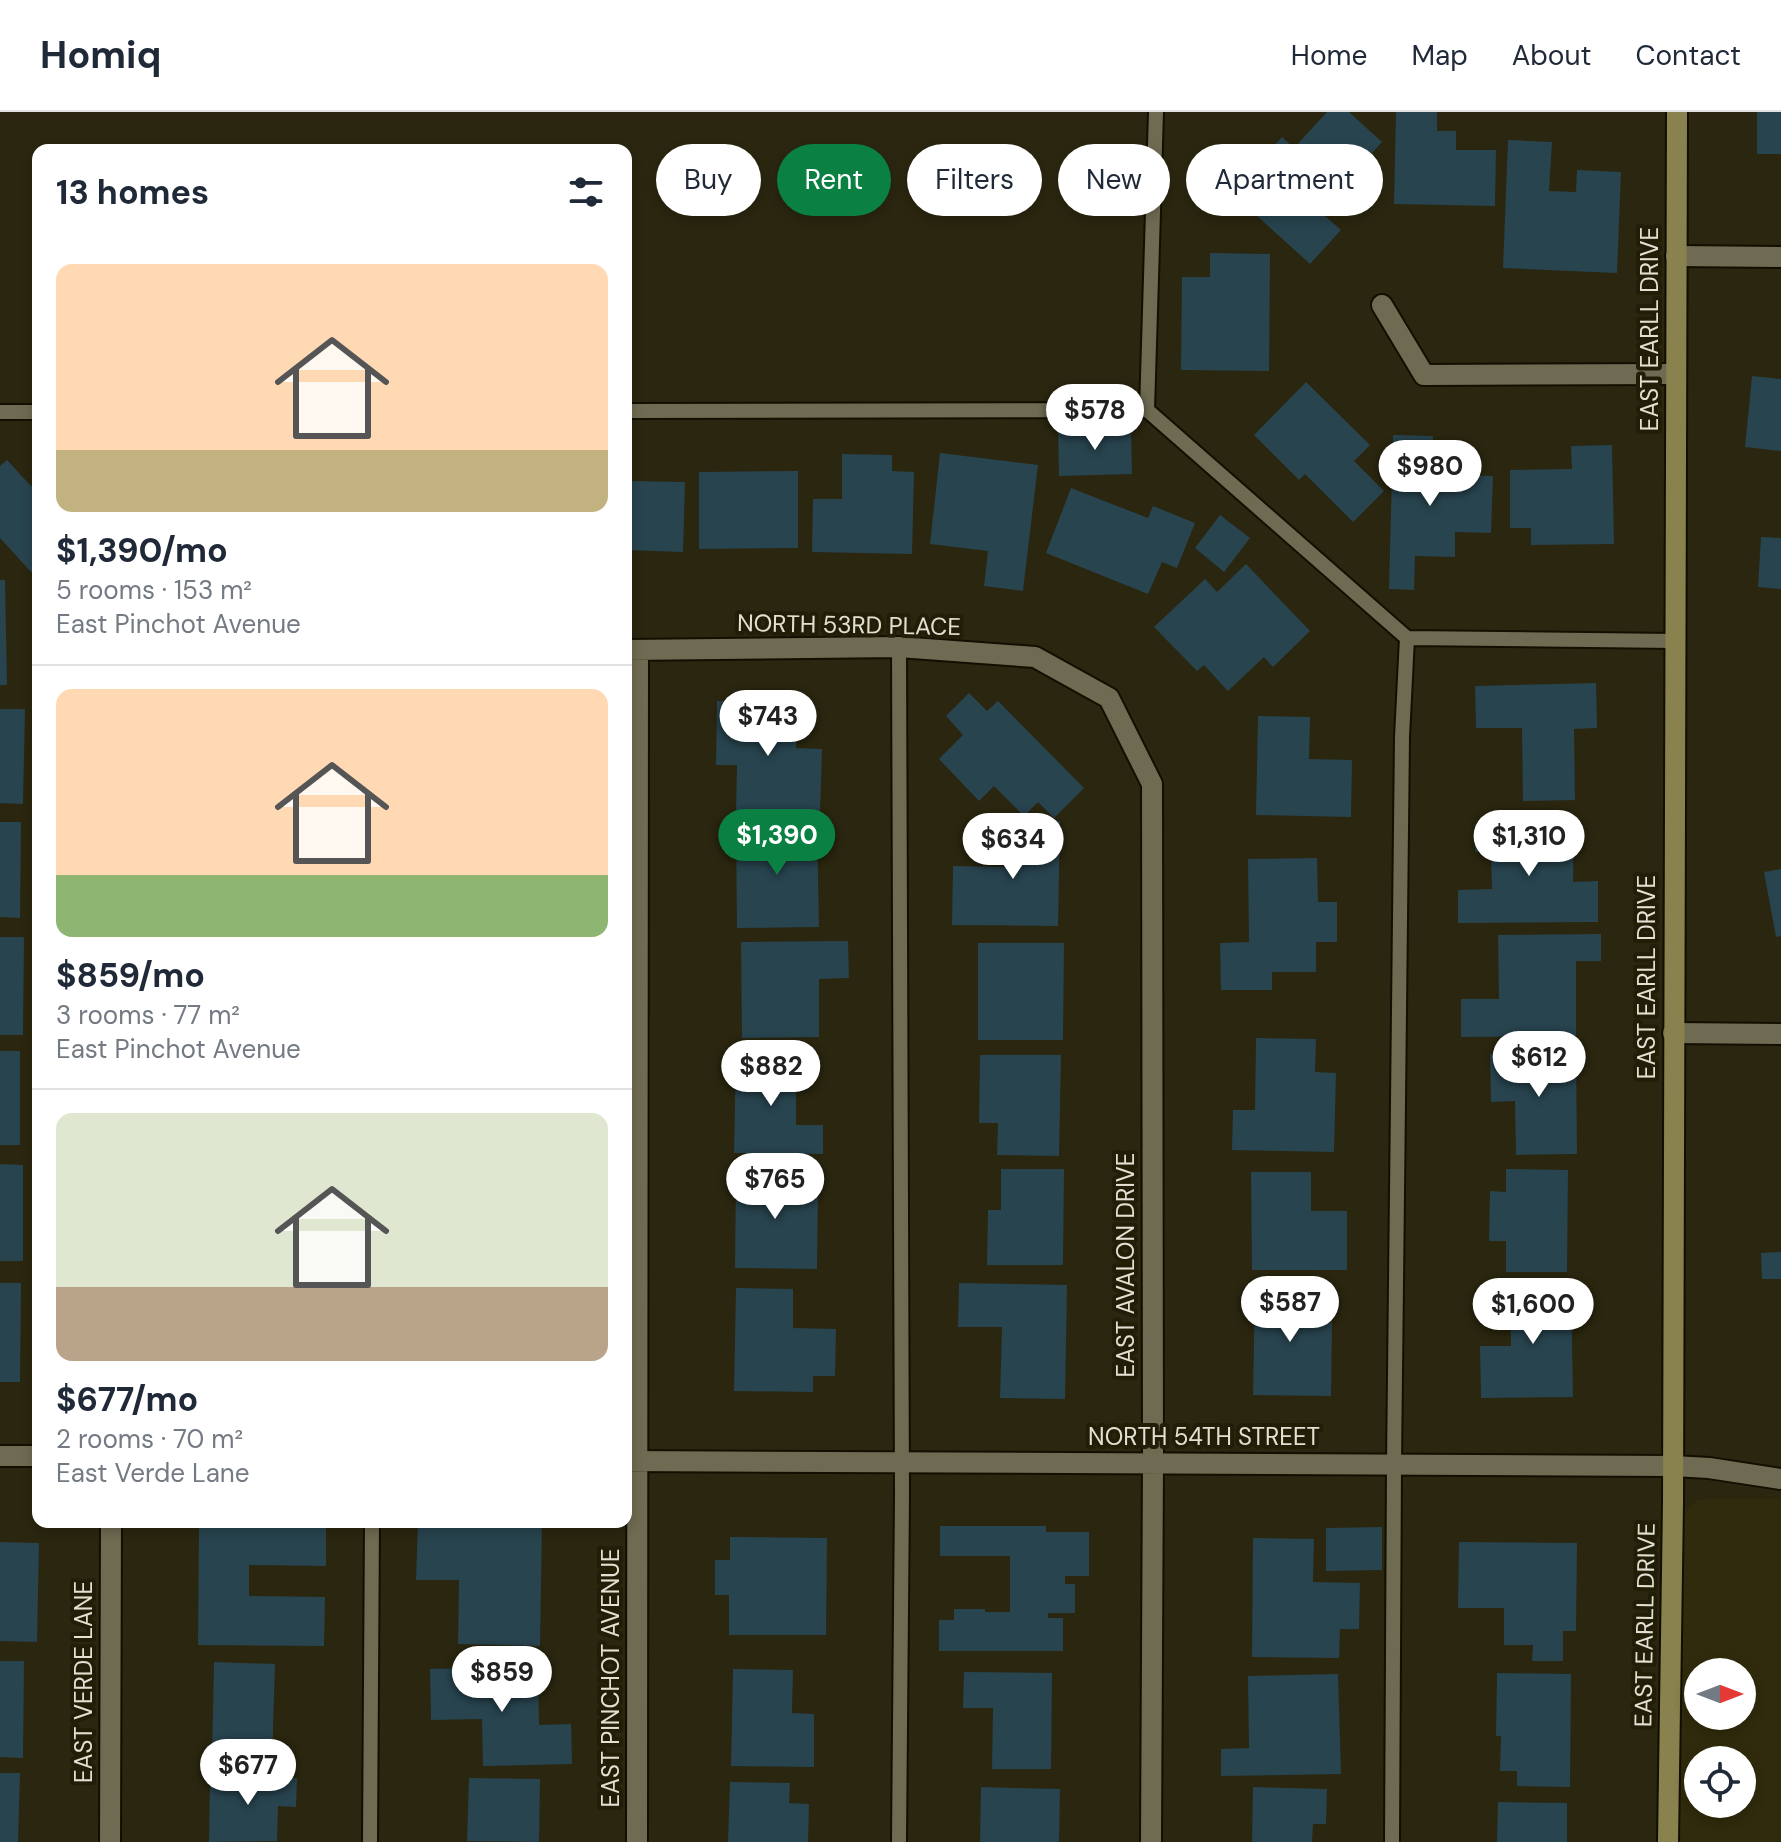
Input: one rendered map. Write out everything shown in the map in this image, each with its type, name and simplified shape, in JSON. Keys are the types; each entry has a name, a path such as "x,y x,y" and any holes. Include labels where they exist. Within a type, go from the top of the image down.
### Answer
{"street":[{"name":"EAST EARLL DRIVE","path":"1668,1842 1673,1466 1677,112"},
{"path":"1676,256 1781,257"},
{"path":"1382,305 1424,375 1676,374"},
{"name":"NORTH 53RD PLACE","path":"632,650 899,647 1035,657 1109,698"},
{"name":"EAST PINCHOT AVENUE","path":"632,650 632,1461 637,1842"},
{"name":"EAST AVALON DRIVE","path":"1109,698 1152,784 1151,1842"},
{"path":"1673,1033 1781,1034"},
{"path":"0,1456 32,1456"},
{"name":"NORTH 54TH STREET","path":"632,1461 1673,1466 1781,1479"},
{"name":"EAST VERDE LANE","path":"110,1842 111,1528"}],"lane":[{"path":"1147,410 1156,112"},
{"path":"632,411 1147,410 1407,638 1675,641"},
{"path":"0,412 32,412"},
{"path":"1392,1842 1402,737 1407,638"},
{"path":"899,647 902,1462 899,1842"},
{"path":"370,1842 372,1528"}],"shaded area":[{"path":"1781,1499 1781,1842 1676,1842 1681,1514 1697,1500"}],"building":[{"path":"1327,112 1349,112 1382,142 1380,144 1298,144"},
{"path":"1396,112 1437,112 1437,131 1456,131 1456,150 1496,150 1495,206 1394,204"},
{"path":"1757,112 1781,112 1781,154 1757,154"},
{"path":"1282,137 1290,144 1276,144"},
{"path":"1508,140 1552,142 1549,191 1576,192 1577,170 1621,172 1617,273 1503,268"},
{"path":"1257,216 1325,216 1341,230 1310,264"},
{"path":"1210,253 1270,254 1269,371 1181,370 1182,277 1210,277"},
{"path":"1752,376 1781,379 1781,451 1745,447"},
{"path":"1306,382 1370,445 1354,461 1384,491 1353,522 1305,474 1299,480 1254,435"},
{"path":"1131,427 1132,474 1059,476 1058,429"},
{"path":"1393,435 1433,436 1431,474 1493,476 1491,533 1455,532 1455,557 1415,556 1414,590 1389,589"},
{"path":"1612,445 1614,544 1531,545 1531,528 1510,528 1510,470 1572,469 1571,446"},
{"path":"940,453 1038,465 1023,591 984,586 988,551 930,544"},
{"path":"842,454 892,455 892,471 914,472 912,554 812,552 813,499 842,499"},
{"path":"7,460 32,485 31,572 0,538 0,466"},
{"path":"798,471 798,548 699,549 699,472"},
{"path":"632,481 685,482 683,552 632,550"},
{"path":"1071,488 1148,518 1153,506 1195,523 1177,568 1162,562 1148,594 1046,553"},
{"path":"1220,515 1250,538 1224,572 1195,548"},
{"path":"1761,537 1781,538 1781,589 1758,587"},
{"path":"1246,564 1310,631 1273,667 1264,657 1228,691 1204,665 1197,671 1154,627 1205,579 1217,592"},
{"path":"0,580 5,580 7,685 0,685"},
{"path":"1596,683 1597,728 1574,729 1575,800 1523,801 1522,728 1476,728 1475,686"},
{"path":"969,693 987,711 998,701 1084,788 1054,818 1038,802 1024,816 994,786 979,801 939,759 963,735 946,716"},
{"path":"717,701 797,703 796,748 822,749 820,813 736,811 737,765 716,765"},
{"path":"0,709 25,709 23,804 0,803"},
{"path":"1258,716 1310,717 1309,759 1352,760 1351,817 1256,815"},
{"path":"1008,820 1060,821 1058,926 952,925 953,866 1007,867"},
{"path":"0,822 21,822 20,918 0,917"},
{"path":"1574,823 1573,882 1598,881 1598,922 1458,923 1458,890 1492,889 1491,852 1475,852 1475,824"},
{"path":"817,825 819,927 737,928 736,827"},
{"path":"1317,858 1318,902 1337,902 1337,942 1316,942 1316,972 1272,972 1272,990 1221,990 1220,943 1249,942 1248,859"},
{"path":"1781,869 1781,936 1776,937 1764,872"},
{"path":"1601,934 1601,961 1576,961 1576,1036 1461,1037 1461,999 1499,999 1498,935"},
{"path":"0,937 24,937 23,1035 0,1035"},
{"path":"848,941 849,978 819,979 819,1037 742,1038 741,942"},
{"path":"978,943 1064,943 1063,1040 978,1040"},
{"path":"1256,1038 1316,1039 1315,1072 1336,1073 1334,1152 1232,1150 1233,1110 1255,1110"},
{"path":"0,1051 20,1051 20,1145 0,1145"},
{"path":"1576,1052 1577,1154 1516,1155 1515,1101 1491,1102 1490,1054"},
{"path":"736,1054 796,1054 796,1125 823,1125 823,1154 734,1153"},
{"path":"980,1055 1061,1055 1059,1156 997,1155 998,1123 979,1123"},
{"path":"0,1164 23,1165 23,1261 0,1261"},
{"path":"1001,1169 1064,1169 1063,1265 987,1265 988,1210 1001,1210"},
{"path":"1506,1169 1568,1170 1567,1272 1506,1272 1506,1241 1489,1241 1490,1191 1506,1192"},
{"path":"736,1170 801,1171 801,1191 818,1192 817,1269 735,1268"},
{"path":"1251,1172 1311,1172 1311,1211 1347,1211 1347,1270 1252,1270"},
{"path":"1781,1252 1781,1279 1762,1279 1761,1253"},
{"path":"0,1283 21,1283 20,1382 0,1382"},
{"path":"959,1283 1067,1285 1065,1399 1000,1398 1002,1327 958,1327"},
{"path":"1571,1283 1573,1397 1481,1398 1480,1346 1511,1346 1510,1284"},
{"path":"1255,1286 1315,1287 1315,1322 1332,1322 1331,1396 1253,1395"},
{"path":"736,1288 793,1289 793,1328 836,1329 835,1376 813,1376 813,1392 734,1391"},
{"path":"940,1526 1046,1526 1046,1532 1089,1532 1089,1576 1065,1576 1065,1584 1075,1584 1075,1613 1048,1613 1048,1618 1063,1618 1063,1651 939,1651 939,1620 954,1620 954,1609 1010,1612 1010,1556 940,1556"},
{"path":"1382,1527 1382,1570 1326,1571 1326,1528"},
{"path":"199,1528 326,1528 326,1566 249,1565 249,1596 325,1597 324,1646 198,1645"},
{"path":"418,1528 542,1528 540,1646 458,1644 459,1580 416,1580"},
{"path":"730,1537 827,1538 826,1635 729,1635 729,1595 715,1595 715,1560 730,1560"},
{"path":"1253,1538 1314,1539 1313,1582 1360,1583 1359,1629 1340,1629 1339,1658 1252,1657"},
{"path":"0,1542 39,1543 37,1642 0,1641"},
{"path":"1459,1542 1577,1543 1576,1631 1563,1631 1563,1661 1532,1661 1533,1645 1504,1645 1504,1608 1458,1608"},
{"path":"0,1661 24,1661 23,1758 0,1757"},
{"path":"214,1662 275,1664 272,1762 212,1761"},
{"path":"538,1666 539,1725 571,1724 572,1764 483,1766 482,1719 431,1720 430,1669"},
{"path":"733,1669 793,1670 792,1713 814,1714 814,1767 731,1766"},
{"path":"964,1672 1052,1673 1051,1769 992,1769 993,1708 963,1708"},
{"path":"1497,1673 1571,1674 1570,1787 1517,1786 1517,1771 1500,1771 1501,1736 1496,1736"},
{"path":"1338,1674 1341,1774 1221,1776 1221,1749 1249,1748 1248,1676"},
{"path":"0,1773 20,1773 18,1842 0,1842"},
{"path":"210,1776 297,1778 296,1807 278,1806 277,1841 209,1842"},
{"path":"469,1778 540,1779 539,1842 467,1841"},
{"path":"730,1782 790,1783 789,1803 809,1804 808,1842 728,1842"},
{"path":"981,1787 1060,1789 1059,1842 980,1842"},
{"path":"1253,1787 1327,1789 1326,1824 1313,1824 1312,1842 1252,1842"},
{"path":"1498,1802 1567,1803 1567,1842 1497,1842"}]}
